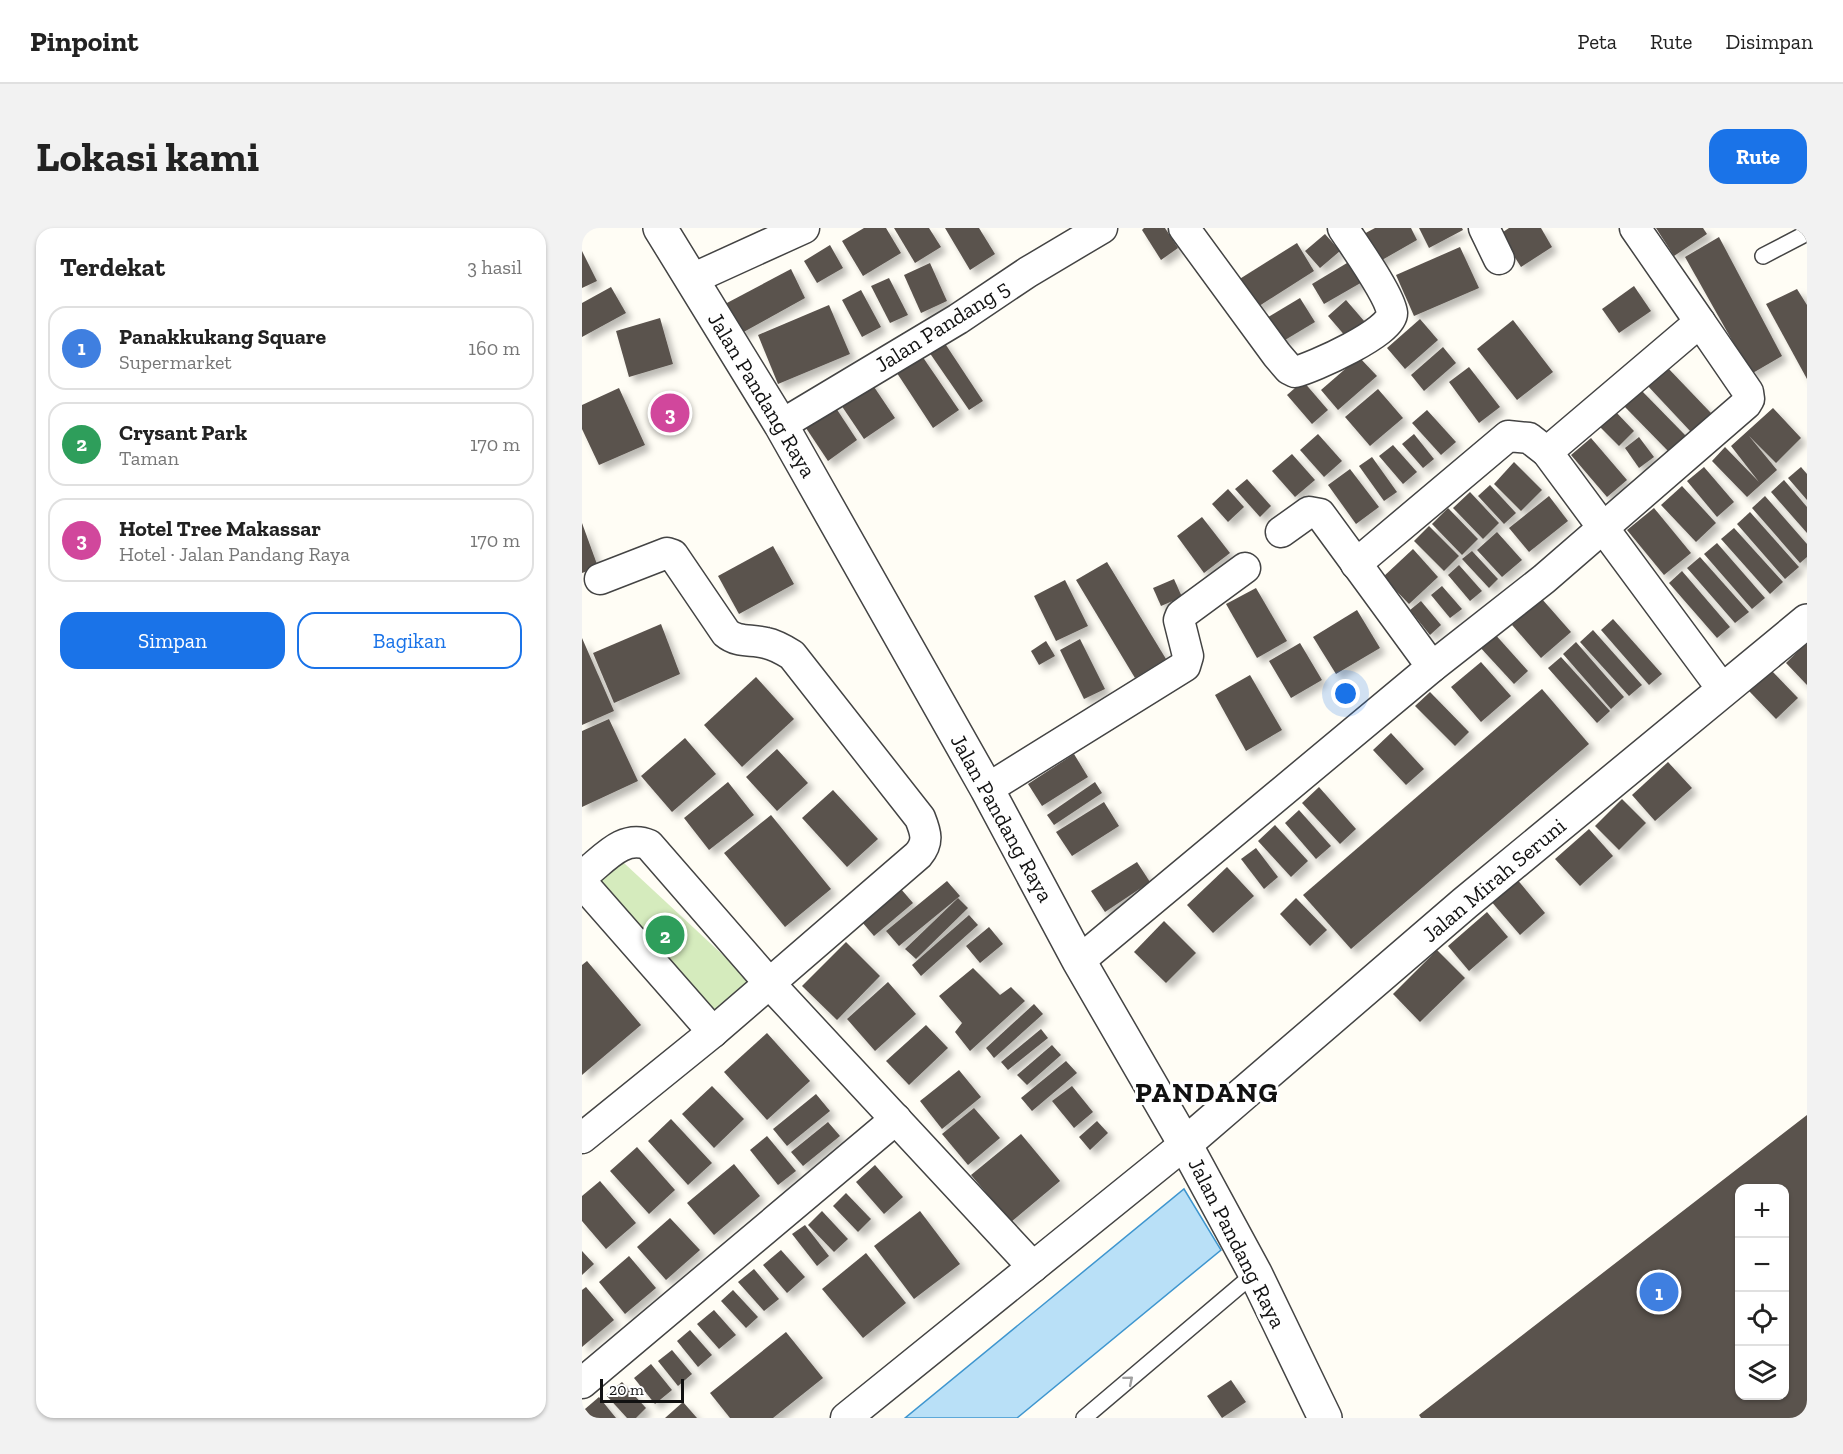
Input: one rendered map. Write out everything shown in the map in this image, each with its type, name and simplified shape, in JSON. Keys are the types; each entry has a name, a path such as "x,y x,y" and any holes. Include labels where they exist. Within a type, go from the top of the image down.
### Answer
{"street":[{"name":"Jalan Pandang Raya","path":"660,228 781,425 987,789 1079,961 1185,1144 1254,1273 1325,1418"},
{"path":"692,279 804,228"},
{"name":"Jalan Pandang 5","path":"781,425 958,319 1028,272 1102,228"},
{"path":"1184,228 1277,355 1294,372 1350,348 1385,328 1390,321 1392,312 1374,275 1343,228"},
{"path":"1484,228 1499,259"},
{"path":"1079,961 1432,667 1544,579 1749,399 1748,392 1635,228"},
{"path":"1547,453 1700,322"},
{"path":"1356,564 1508,436 1530,438 1547,453 1723,690"},
{"path":"1281,532 1310,512 1316,512 1432,667"},
{"path":"582,1138 770,984 918,855 925,846 926,833 920,818 792,655 778,646 764,642 734,640 726,633 673,555 667,553 600,579"},
{"path":"987,789 1185,666 1188,656 1179,620 1181,615 1245,568"},
{"name":"Jalan Mirah Seruni","path":"1185,1144 1465,903 1807,621"},
{"path":"713,1032 583,884 582,878 586,873 626,842 637,840 649,845 770,984 1033,1267"},
{"path":"582,1383 896,1119"},
{"path":"846,1418 1185,1144"}],"lane":[{"path":"1763,256 1807,234"},
{"path":"1084,1418 1254,1273"}],"green space":[{"path":"610,850 752,982 709,1018 582,882"}],"water":[{"path":"1184,1189 1221,1250 1017,1418 905,1418"}],"building":[{"path":"864,228 886,228 901,253 863,276 842,241"},
{"path":"894,228 929,228 941,247 915,263"},
{"path":"945,228 979,228 995,254 970,270"},
{"path":"1144,228 1165,228 1178,248 1161,260 1142,230"},
{"path":"1375,228 1411,228 1417,240 1375,264 1360,236"},
{"path":"1419,228 1462,228 1463,230 1429,248"},
{"path":"1509,228 1541,228 1552,247 1521,267 1500,234"},
{"path":"1656,228 1703,228 1707,234 1674,256"},
{"path":"1325,234 1340,251 1320,268 1305,251"},
{"path":"1719,237 1782,356 1751,374 1685,257"},
{"path":"1297,243 1314,271 1256,308 1238,280"},
{"path":"830,245 843,268 817,283 804,261"},
{"path":"1460,247 1479,288 1414,316 1396,275"},
{"path":"582,251 597,281 582,288"},
{"path":"1352,260 1364,281 1324,304 1312,284"},
{"path":"930,263 947,301 921,313 904,275"},
{"path":"791,269 805,298 740,334 725,304"},
{"path":"889,278 908,315 890,323 871,286"},
{"path":"1634,286 1651,311 1619,333 1602,309"},
{"path":"611,287 626,313 582,337 582,303"},
{"path":"1797,289 1807,305 1807,379 1766,304"},
{"path":"861,290 881,327 862,337 842,300"},
{"path":"1300,298 1315,322 1280,343 1265,319"},
{"path":"1346,300 1371,329 1353,345 1328,316"},
{"path":"829,305 850,354 778,384 758,335"},
{"path":"660,318 673,364 629,377 616,331"},
{"path":"1420,319 1438,340 1405,369 1387,348"},
{"path":"1513,320 1553,372 1517,400 1477,349"},
{"path":"942,339 983,401 969,410 927,349"},
{"path":"1443,347 1456,363 1424,391 1411,375"},
{"path":"920,353 959,410 933,428 895,370"},
{"path":"1359,357 1377,376 1338,410 1321,390"},
{"path":"1666,366 1711,413 1691,432 1646,384"},
{"path":"1469,367 1500,407 1479,423 1449,382"},
{"path":"866,375 895,418 864,439 835,396"},
{"path":"1303,381 1328,410 1312,424 1287,395"},
{"path":"619,388 645,445 599,465 582,429 582,405"},
{"path":"1378,389 1403,418 1370,446 1345,417"},
{"path":"1640,389 1686,436 1669,452 1624,406"},
{"path":"832,402 857,440 828,461 802,422"},
{"path":"1773,408 1801,438 1776,463 1749,436 1777,470 1747,497 1712,461 1725,447 1759,482 1731,446"},
{"path":"1427,410 1456,442 1441,455 1412,423"},
{"path":"1615,411 1634,431 1619,446 1599,426"},
{"path":"1318,434 1342,461 1324,477 1300,450"},
{"path":"1414,434 1434,459 1423,468 1402,444"},
{"path":"1639,437 1654,457 1639,468 1625,448"},
{"path":"1591,438 1627,480 1607,497 1571,455"},
{"path":"1393,445 1417,472 1403,484 1379,456"},
{"path":"1292,454 1315,480 1295,497 1272,471"},
{"path":"1372,457 1397,492 1384,501 1359,466"},
{"path":"1514,462 1542,490 1521,511 1494,484"},
{"path":"1704,467 1734,502 1717,517 1687,481"},
{"path":"1801,467 1807,474 1807,500 1788,478"},
{"path":"1350,469 1379,507 1356,524 1328,485"},
{"path":"1247,479 1271,506 1260,517 1235,489"},
{"path":"1784,480 1807,507 1807,533 1771,492"},
{"path":"1490,485 1516,513 1504,524 1478,496"},
{"path":"1682,486 1716,523 1696,542 1661,505"},
{"path":"1228,489 1244,507 1228,522 1212,504"},
{"path":"1470,492 1499,523 1483,539 1453,508"},
{"path":"1549,496 1568,521 1529,552 1509,528"},
{"path":"1765,496 1807,544 1807,557 1800,563 1752,508"},
{"path":"1448,508 1478,539 1462,555 1432,524"},
{"path":"1654,508 1691,553 1664,575 1627,530"},
{"path":"1750,512 1799,567 1785,579 1737,524"},
{"path":"1202,517 1230,553 1204,573 1177,536"},
{"path":"582,523 598,567 582,573"},
{"path":"1429,526 1459,556 1444,571 1414,541"},
{"path":"1734,528 1783,582 1770,594 1721,539"},
{"path":"1497,532 1522,560 1502,577 1477,550"},
{"path":"1717,543 1765,598 1752,609 1704,554"},
{"path":"773,546 794,584 739,614 718,576"},
{"path":"1413,549 1438,577 1409,604 1383,577"},
{"path":"1472,551 1498,579 1489,588 1462,559"},
{"path":"1700,557 1749,612 1735,623 1687,568"},
{"path":"1107,562 1166,659 1135,678 1076,580"},
{"path":"1459,565 1482,591 1470,601 1448,575"},
{"path":"1682,571 1730,627 1717,638 1669,583"},
{"path":"1174,579 1182,597 1161,606 1153,588"},
{"path":"1065,580 1088,626 1056,641 1034,596"},
{"path":"1442,586 1462,609 1450,618 1431,595"},
{"path":"1256,588 1287,641 1257,658 1226,604"},
{"path":"1542,599 1571,632 1541,658 1512,625"},
{"path":"1421,601 1441,625 1430,635 1410,610"},
{"path":"1357,610 1380,648 1336,674 1313,637"},
{"path":"1613,619 1662,674 1649,685 1601,630"},
{"path":"661,624 680,674 614,703 593,653"},
{"path":"1593,630 1642,685 1629,696 1580,642"},
{"path":"1493,632 1528,671 1514,684 1478,645"},
{"path":"582,638 614,711 582,725"},
{"path":"1080,639 1105,689 1084,699 1060,650"},
{"path":"1046,641 1055,656 1039,665 1031,651"},
{"path":"1576,642 1624,697 1611,709 1563,654"},
{"path":"1300,643 1322,680 1291,698 1269,661"},
{"path":"1806,643 1807,645 1807,685 1786,663"},
{"path":"1561,657 1610,711 1597,723 1548,668"},
{"path":"1481,662 1511,696 1481,722 1451,687"},
{"path":"1771,670 1798,698 1776,719 1749,691"},
{"path":"1250,675 1282,730 1246,751 1215,695"},
{"path":"756,677 794,719 742,767 704,725"},
{"path":"1542,689 1589,744 1351,949 1303,895"},
{"path":"1430,692 1469,732 1455,746 1415,706"},
{"path":"609,719 638,781 582,807 582,731"},
{"path":"1391,733 1424,769 1406,785 1373,750"},
{"path":"685,738 716,774 672,812 641,776"},
{"path":"777,749 808,783 777,811 746,777"},
{"path":"1074,754 1088,777 1042,806 1028,784"},
{"path":"1668,762 1692,788 1655,821 1632,795"},
{"path":"728,782 754,815 709,850 684,818"},
{"path":"1095,782 1102,793 1054,825 1047,815"},
{"path":"1319,787 1356,829 1340,844 1302,803"},
{"path":"833,790 878,839 847,867 802,818"},
{"path":"1622,799 1646,823 1619,850 1595,826"},
{"path":"1104,802 1119,826 1072,856 1056,832"},
{"path":"1299,810 1331,846 1316,859 1285,823"},
{"path":"771,815 831,889 785,927 724,853"},
{"path":"1275,825 1308,861 1291,877 1258,841"},
{"path":"1589,829 1613,856 1580,886 1555,859"},
{"path":"1256,848 1278,877 1264,889 1241,859"},
{"path":"1137,862 1150,882 1105,912 1091,891"},
{"path":"1227,867 1254,896 1213,933 1187,905"},
{"path":"1516,878 1545,913 1520,935 1490,900"},
{"path":"947,881 960,896 899,946 886,931"},
{"path":"901,889 913,903 874,936 862,922"},
{"path":"958,898 968,908 916,959 905,949"},
{"path":"1296,898 1327,930 1310,946 1280,914"},
{"path":"1487,912 1508,937 1469,971 1448,946"},
{"path":"969,915 978,925 921,976 912,965"},
{"path":"1164,921 1196,953 1166,983 1134,952"},
{"path":"989,927 1003,944 980,963 966,946"},
{"path":"846,942 880,976 837,1020 802,986"},
{"path":"1437,950 1465,978 1420,1022 1393,994"},
{"path":"587,961 641,1025 582,1075 582,965"},
{"path":"973,968 1000,995 1011,987 1025,1001 970,1051 955,1032 962,1023 939,996"},
{"path":"888,982 916,1014 875,1051 847,1019"},
{"path":"1034,1004 1043,1014 994,1058 986,1048"},
{"path":"926,1025 948,1048 909,1085 886,1061"},
{"path":"1041,1029 1048,1038 1008,1070 1001,1062"},
{"path":"767,1033 810,1081 767,1120 724,1072"},
{"path":"1052,1045 1061,1055 1027,1085 1017,1075"},
{"path":"1066,1061 1077,1073 1032,1111 1021,1098"},
{"path":"959,1070 981,1097 942,1129 920,1101"},
{"path":"712,1086 744,1119 714,1148 682,1114"},
{"path":"1072,1086 1093,1112 1074,1128 1052,1101"},
{"path":"816,1094 830,1111 787,1146 773,1129"},
{"path":"974,1108 1000,1138 968,1165 942,1134"},
{"path":"1807,1115 1807,1418 1421,1418 1419,1415"},
{"path":"671,1119 712,1163 688,1185 648,1141"},
{"path":"1097,1121 1108,1133 1090,1150 1079,1137"},
{"path":"828,1122 840,1136 803,1166 791,1152"},
{"path":"1021,1134 1060,1181 1011,1222 971,1175"},
{"path":"767,1136 796,1171 778,1185 750,1150"},
{"path":"637,1147 675,1190 649,1214 610,1171"},
{"path":"734,1164 760,1196 714,1235 687,1203"},
{"path":"875,1165 903,1197 884,1214 856,1182"},
{"path":"600,1181 636,1223 606,1249 582,1221 582,1196"},
{"path":"846,1193 871,1219 858,1232 833,1206"},
{"path":"822,1211 848,1239 834,1252 808,1225"},
{"path":"920,1211 960,1264 914,1299 874,1246"},
{"path":"670,1218 700,1250 666,1280 637,1247"},
{"path":"805,1225 829,1256 817,1266 792,1234"},
{"path":"781,1250 805,1277 787,1293 763,1265"},
{"path":"582,1251 594,1264 582,1275"},
{"path":"866,1253 906,1303 863,1338 822,1289"},
{"path":"629,1256 656,1288 625,1314 599,1282"},
{"path":"754,1269 779,1299 764,1311 738,1282"},
{"path":"586,1287 614,1320 582,1347 582,1290"},
{"path":"733,1290 758,1317 746,1328 721,1301"},
{"path":"714,1310 736,1335 719,1349 697,1324"},
{"path":"690,1330 712,1355 698,1367 677,1341"},
{"path":"786,1332 823,1378 773,1418 730,1418 710,1393"},
{"path":"672,1350 692,1374 678,1386 658,1361"},
{"path":"651,1364 672,1390 655,1404 634,1378"},
{"path":"1231,1380 1246,1402 1222,1418 1207,1396"},
{"path":"622,1382 646,1408 636,1418 627,1418 606,1395"},
{"path":"599,1397 616,1418 592,1418 585,1409"},
{"path":"683,1402 697,1418 665,1418"}],"place":[{"name":"Hotel Tree Makassar","path":"670,413"},
{"name":"Crysant Park","path":"665,935"},
{"name":"Panakkukang Square","path":"1659,1292"}],"district":[{"name":"PANDANG","path":"1207,1092"}]}
